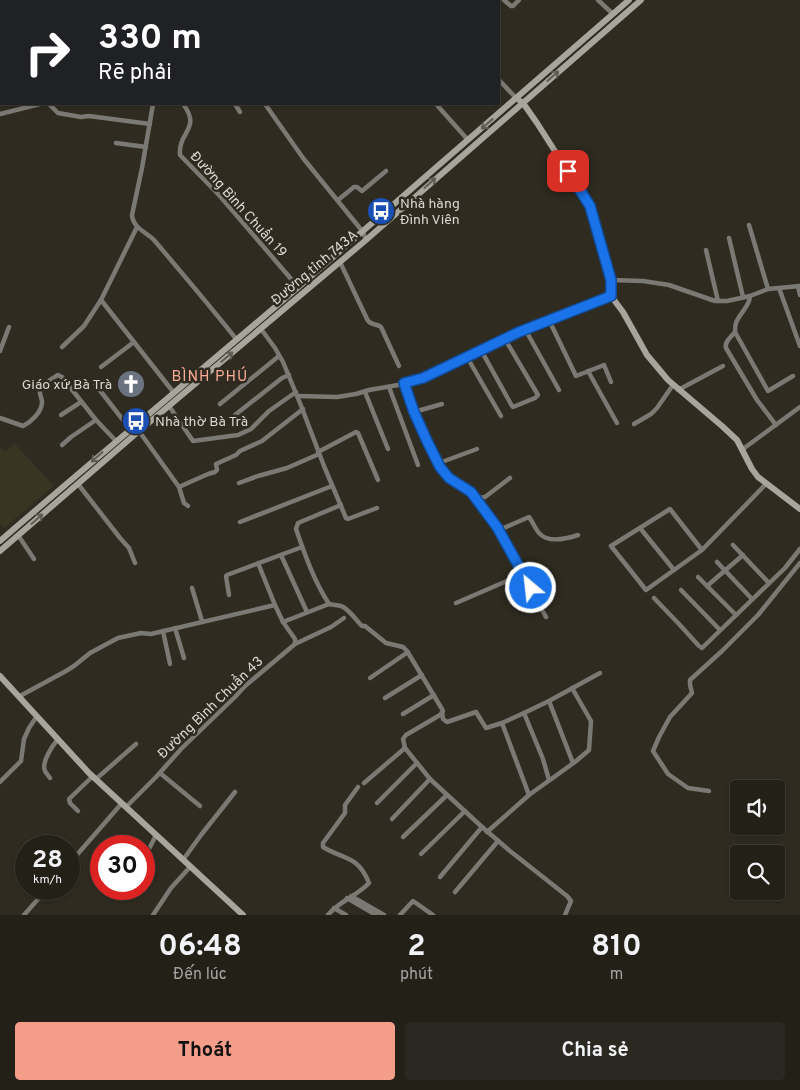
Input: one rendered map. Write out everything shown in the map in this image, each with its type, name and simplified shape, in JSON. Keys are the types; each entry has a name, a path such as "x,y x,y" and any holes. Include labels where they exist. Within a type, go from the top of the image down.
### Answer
{"main road":[{"name":"Đường tỉnh 743A","path":"0,541 130,429 145,422 169,406 366,240 629,0"},
{"name":"Đường tỉnh 743A","path":"0,551 139,432 145,422 174,393 468,140 520,101 641,0"},
{"path":"603,22 608,29"},
{"path":"520,101 537,123 590,206 611,280 611,296 623,312 647,355 676,387 737,440 758,477 800,509"},
{"path":"0,676 94,777 243,915"}],"street":[{"path":"504,0 510,6 513,6 518,0"},
{"path":"598,0 613,14"},
{"path":"500,81 520,101"},
{"path":"0,114 36,105"},
{"path":"50,105 58,113 150,124"},
{"path":"153,105 132,221 163,250 237,340"},
{"name":"Đường Bình Chuẩn 19","path":"184,105 189,112 191,122 180,146 182,158 219,195 298,287"},
{"path":"236,105 240,112"},
{"path":"267,105 297,150 363,232 366,240"},
{"path":"437,105 468,140"},
{"path":"116,143 146,147"},
{"path":"338,200 354,187 362,191 386,172"},
{"path":"750,225 768,289"},
{"path":"62,346 84,326 101,300 137,227"},
{"path":"729,238 743,297"},
{"path":"706,250 718,301"},
{"path":"340,262 368,322 381,327 399,366"},
{"path":"611,280 642,280 669,285 718,301 750,296 768,289 799,286 800,295"},
{"path":"779,288 800,346"},
{"path":"169,406 193,442 238,436 251,429 270,411 296,394 337,397 423,378 525,329 611,296"},
{"path":"750,296 750,300 735,325 735,332 768,391 793,376"},
{"path":"101,300 174,393"},
{"path":"549,320 576,376 604,365 611,382"},
{"path":"0,351 9,327"},
{"path":"261,329 275,348 289,375 346,518 348,519 377,508"},
{"path":"525,329 559,390"},
{"path":"735,332 725,345 726,348 757,400 776,425"},
{"path":"481,350 512,406 514,407 535,398 538,395 505,338"},
{"path":"101,367 134,342"},
{"path":"220,404 279,356"},
{"path":"467,357 501,416"},
{"path":"634,424 651,414 676,387 723,366"},
{"path":"588,371 617,424"},
{"path":"0,418 23,426 28,424 42,405 40,389 60,375 96,420 116,441"},
{"path":"235,414 282,378 289,375"},
{"path":"404,383 414,412 439,463 449,478 471,492 499,530 546,617"},
{"path":"95,384 130,429"},
{"path":"389,387 418,465"},
{"path":"365,392 388,449"},
{"path":"61,415 81,402"},
{"path":"414,412 442,404"},
{"path":"179,487 216,471 216,464 262,441 303,409"},
{"path":"742,449 798,409 800,415"},
{"path":"62,445 96,420"},
{"path":"139,432 179,487 184,503 188,506"},
{"path":"239,482 287,468 319,453 356,432 358,432 378,480"},
{"path":"439,463 477,449"},
{"path":"476,499 485,497 510,478"},
{"path":"78,484 129,548 135,563"},
{"path":"702,550 670,509 611,546 646,590 702,550 766,484"},
{"path":"240,522 332,486"},
{"path":"329,604 317,582 296,529 298,523 340,505"},
{"path":"499,530 529,517 539,533 546,538 568,538 578,535"},
{"path":"640,528 674,570"},
{"path":"18,535 34,559"},
{"path":"733,545 769,584"},
{"path":"229,595 226,576 302,547"},
{"path":"654,598 702,648 785,568 800,549"},
{"path":"281,555 307,612"},
{"path":"707,586 743,555"},
{"path":"717,562 752,599"},
{"path":"709,791 688,788 668,774 653,751 670,717 692,693 690,680 758,615 800,563"},
{"path":"258,564 283,622 295,639 295,644"},
{"path":"456,603 523,574"},
{"path":"698,577 736,615"},
{"path":"192,588 202,621"},
{"path":"681,590 720,630"},
{"path":"283,622 329,604 348,610 362,626 365,626 386,642 403,647 408,652 443,711 443,719 447,722 476,712 486,728 502,724 600,673"},
{"path":"20,696 66,671 90,653 118,638 141,633 151,634 275,605"},
{"name":"Đường Bình Chuẩn 43","path":"80,852 124,805 160,773 182,748 245,686 295,644 331,627 344,618"},
{"path":"175,628 184,658"},
{"path":"163,631 170,664"},
{"path":"370,678 408,652"},
{"path":"385,698 422,675"},
{"path":"487,832 529,795 589,750 591,721 572,688"},
{"path":"403,714 434,695"},
{"path":"549,701 573,763"},
{"path":"442,712 406,735 402,739 405,748 430,779 487,832 571,901 565,915"},
{"path":"524,713 543,759 549,780"},
{"path":"0,782 21,761 24,739 28,728 37,716"},
{"path":"502,724 529,795"},
{"path":"50,778 44,770 44,764 52,746 58,739"},
{"path":"78,811 69,799 136,744"},
{"path":"364,783 405,748"},
{"path":"377,803 417,763"},
{"path":"160,773 200,806"},
{"path":"392,819 430,779"},
{"path":"328,915 334,908 369,883 355,862 323,847 323,843 345,813 345,806 358,786"},
{"path":"183,860 235,792"},
{"path":"403,837 447,795"},
{"path":"421,854 465,811"},
{"path":"440,877 482,827"},
{"path":"455,892 498,841"},
{"path":"153,915 171,888 190,867"},
{"path":"349,897 376,915"},
{"path":"349,897 384,915"},
{"path":"24,915 37,900"},
{"path":"400,915 413,901 434,915"},
{"path":"334,908 346,915"}],"shaded area":[{"path":"14,443 54,486 4,528 0,523 0,447 6,452"}],"place":[{"name":"Nhà hàng Đình Viên","path":"381,211"},
{"name":"Giáo xứ Bà Trà","path":"131,384"},
{"name":"Nhà thờ Bà Trà","path":"136,421"}],"district":[{"name":"BÌNH PHÚ","path":"210,376"}],"route":[{"path":"531,588 497,527 471,492 449,478 440,467 414,412 404,383 423,378 519,332 611,296 611,280 590,206 568,171"}]}
